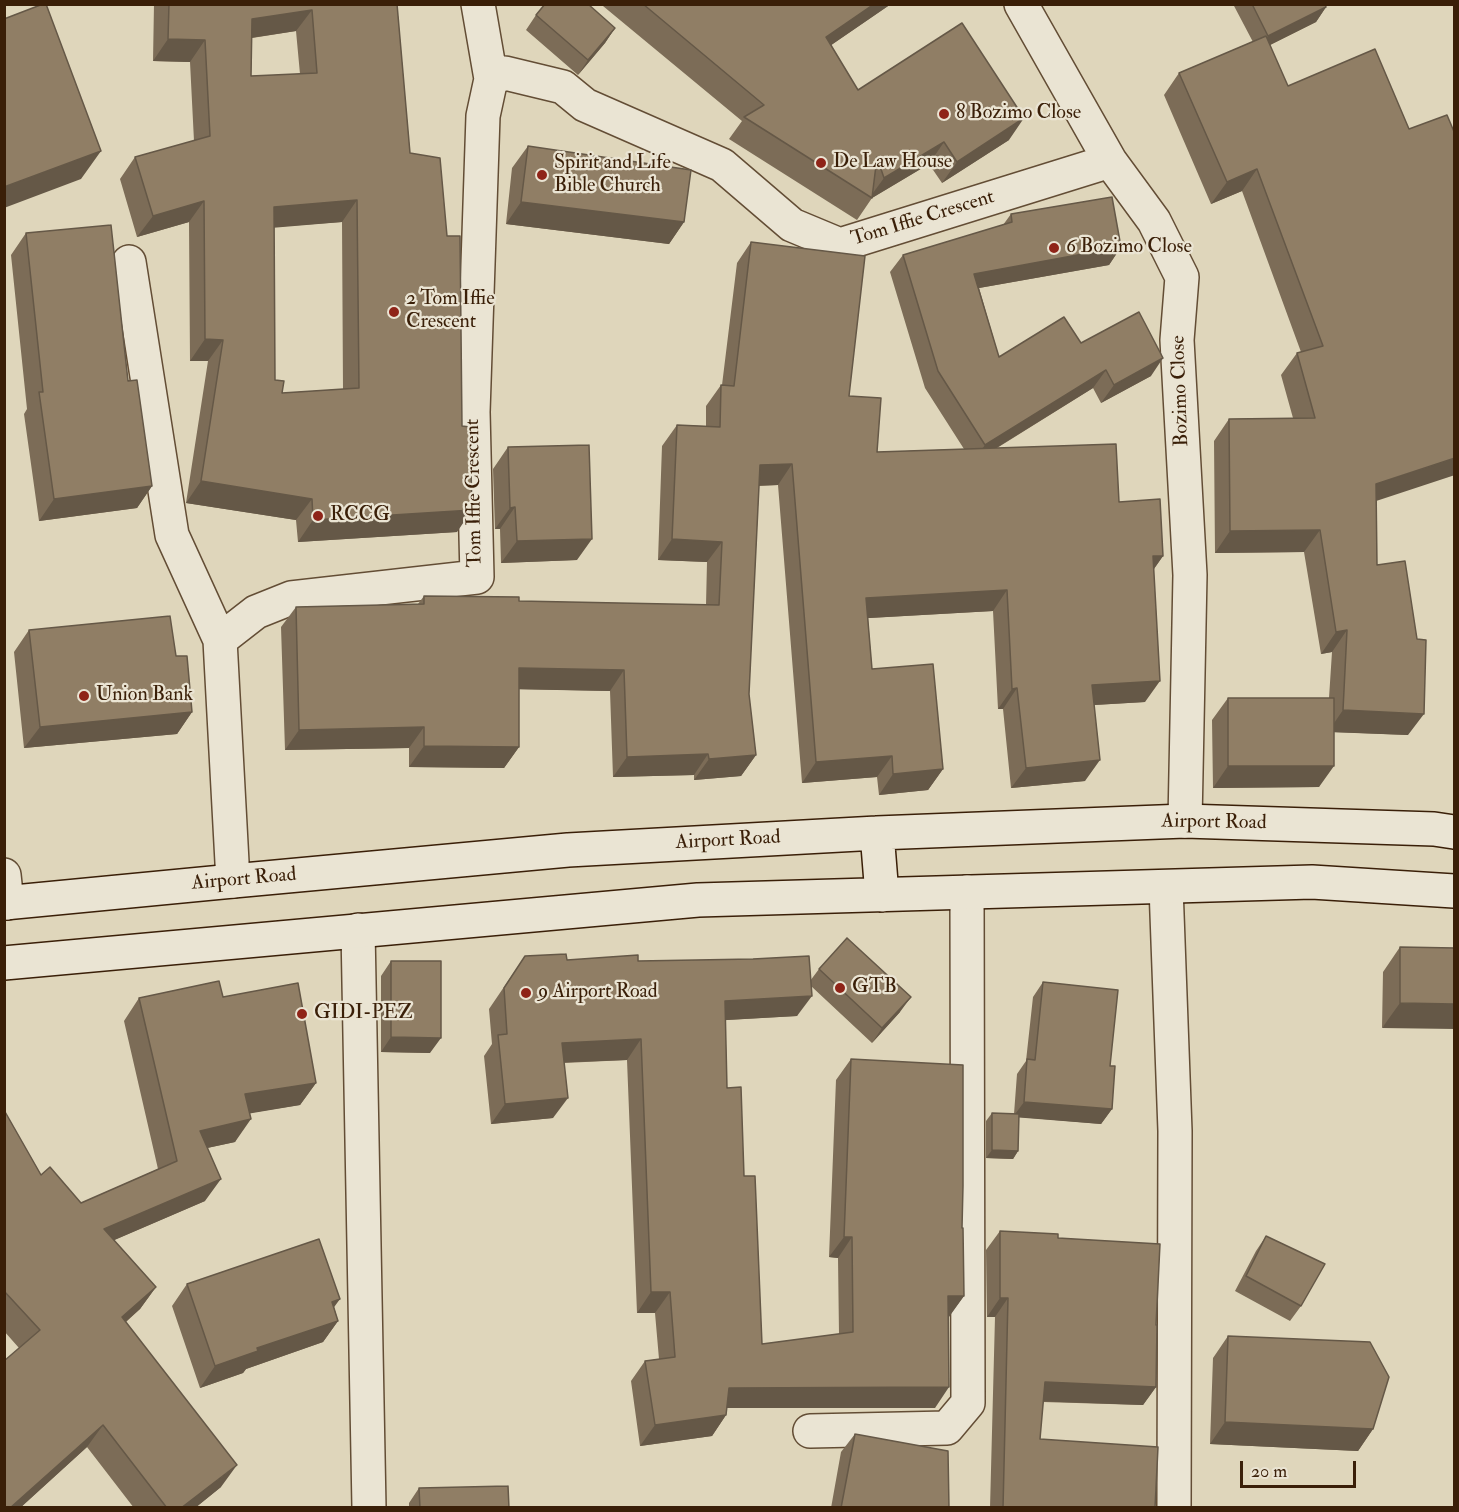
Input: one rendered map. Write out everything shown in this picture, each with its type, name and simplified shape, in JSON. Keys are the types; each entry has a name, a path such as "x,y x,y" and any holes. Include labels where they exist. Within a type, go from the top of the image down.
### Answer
{"street":[{"name":"Tom Iffie Crescent","path":"220,640 256,612 291,598 477,577 473,412 483,116 491,79 478,4"},
{"name":"Bozimo Close","path":"1021,4 1110,161 1154,221 1182,277 1177,340 1190,574 1185,821"},
{"name":"Tom Iffie Crescent","path":"491,79 505,73 562,87 585,105 722,165 792,225 840,245 1110,161"},
{"path":"129,262 172,535 220,640 233,881"},
{"name":"Airport Road","path":"5,894 233,881 568,850 877,833 1185,821 1455,832"},
{"path":"877,833 882,894"},
{"path":"4,963 698,900 1312,882 1455,891"},
{"path":"1166,886 1175,1131 1174,1508"},
{"path":"810,1431 947,1428 968,1403 967,892"},
{"path":"358,930 369,1508"}],"building":[{"path":"46,4 101,151 4,187 4,19"},
{"path":"169,4 397,4 410,153 440,158 447,236 460,236 462,426 470,427 472,510 313,520 312,499 201,481 223,340 205,339 204,201 153,216 135,157 210,136 205,40 168,39","holes":["312,10 317,73 251,76 252,19","357,200 359,388 282,393 284,381 275,380 274,207"]},
{"path":"545,4 588,4 615,28 588,60 536,15"},
{"path":"643,4 874,4 826,37 858,90 962,23 1024,118 957,162 944,142 884,178 877,157 872,198 744,117 764,105"},
{"path":"1252,4 1325,4 1326,7 1268,36"},
{"path":"1266,36 1288,86 1375,49 1409,129 1447,115 1455,134 1455,458 1376,484 1377,565 1405,561 1417,639 1426,640 1424,714 1343,710 1347,630 1336,632 1320,530 1230,531 1229,419 1315,418 1297,353 1323,346 1257,169 1227,182 1179,73"},
{"path":"528,146 691,170 684,222 521,202"},
{"path":"1112,197 1121,247 974,274 999,357 1064,317 1081,343 1139,312 1163,358 1114,385 1106,370 985,445 938,371 903,255 1012,222 1011,214"},
{"path":"111,225 128,381 137,380 152,486 54,499 39,392 43,392 26,233"},
{"path":"751,242 865,256 849,396 881,398 877,452 1116,444 1119,502 1160,499 1163,556 1153,556 1160,681 1092,685 1100,760 1026,768 1017,688 1012,689 1007,590 866,598 872,669 933,664 943,769 893,774 892,756 816,762 792,464 760,465 749,694 756,755 709,759 708,754 627,757 624,670 519,668 519,747 424,746 424,727 299,730 296,607 424,604 424,596 519,597 519,601 719,605 722,542 672,539 677,425 720,427 721,385 734,386"},
{"path":"589,445 592,539 517,541 515,507 510,508 508,447"},
{"path":"170,616 176,656 187,656 192,712 40,727 29,630"},
{"path":"1228,698 1334,698 1334,766 1228,766"},
{"path":"847,938 911,997 882,1028 819,969"},
{"path":"1400,947 1455,948 1455,1004 1400,1003"},
{"path":"566,954 567,960 638,955 638,961 809,956 812,996 725,1001 727,1088 741,1087 744,1176 755,1176 762,1344 853,1332 852,1237 844,1237 851,1059 963,1065 964,1296 948,1296 949,1387 729,1388 726,1415 655,1425 645,1361 675,1357 670,1292 651,1292 641,1039 562,1043 568,1098 505,1104 498,1035 507,1034 504,988 525,956"},
{"path":"391,961 441,961 441,1038 391,1037"},
{"path":"219,981 223,997 298,983 316,1083 245,1094 251,1119 200,1131 221,1179 104,1229 156,1287 122,1317 237,1465 181,1508 167,1508 103,1425 10,1508 4,1508 4,1361 40,1330 4,1291 4,1110 41,1175 50,1167 81,1203 177,1161 139,998"},
{"path":"1043,982 1118,990 1110,1066 1115,1066 1112,1109 1024,1102 1027,1059 1035,1060"},
{"path":"992,1113 1019,1114 1018,1151 992,1150"},
{"path":"1000,1231 1058,1234 1058,1238 1160,1244 1156,1387 1045,1382 1040,1439 1158,1447 1155,1508 1003,1508 1008,1298 1000,1298"},
{"path":"1266,1236 1325,1264 1301,1306 1246,1276"},
{"path":"319,1239 340,1299 332,1302 338,1321 257,1348 258,1351 215,1366 187,1284"},
{"path":"1228,1336 1370,1342 1389,1377 1373,1429 1225,1422"},
{"path":"855,1434 948,1451 949,1508 841,1508"},
{"path":"508,1486 509,1508 420,1508 419,1488"}],"place":[{"name":"8 Bozimo Close","path":"944,114"},
{"name":"De Law House","path":"821,163"},
{"name":"Spirit and Life Bible Church","path":"542,175"},
{"name":"6 Bozimo Close","path":"1054,248"},
{"name":"2 Tom Iffie Crescent","path":"394,312"},
{"name":"RCCG","path":"318,516"},
{"name":"Union Bank","path":"84,696"},
{"name":"GTB","path":"840,988"},
{"name":"9 Airport Road","path":"526,993"},
{"name":"GIDI-PEZ","path":"302,1014"}]}
